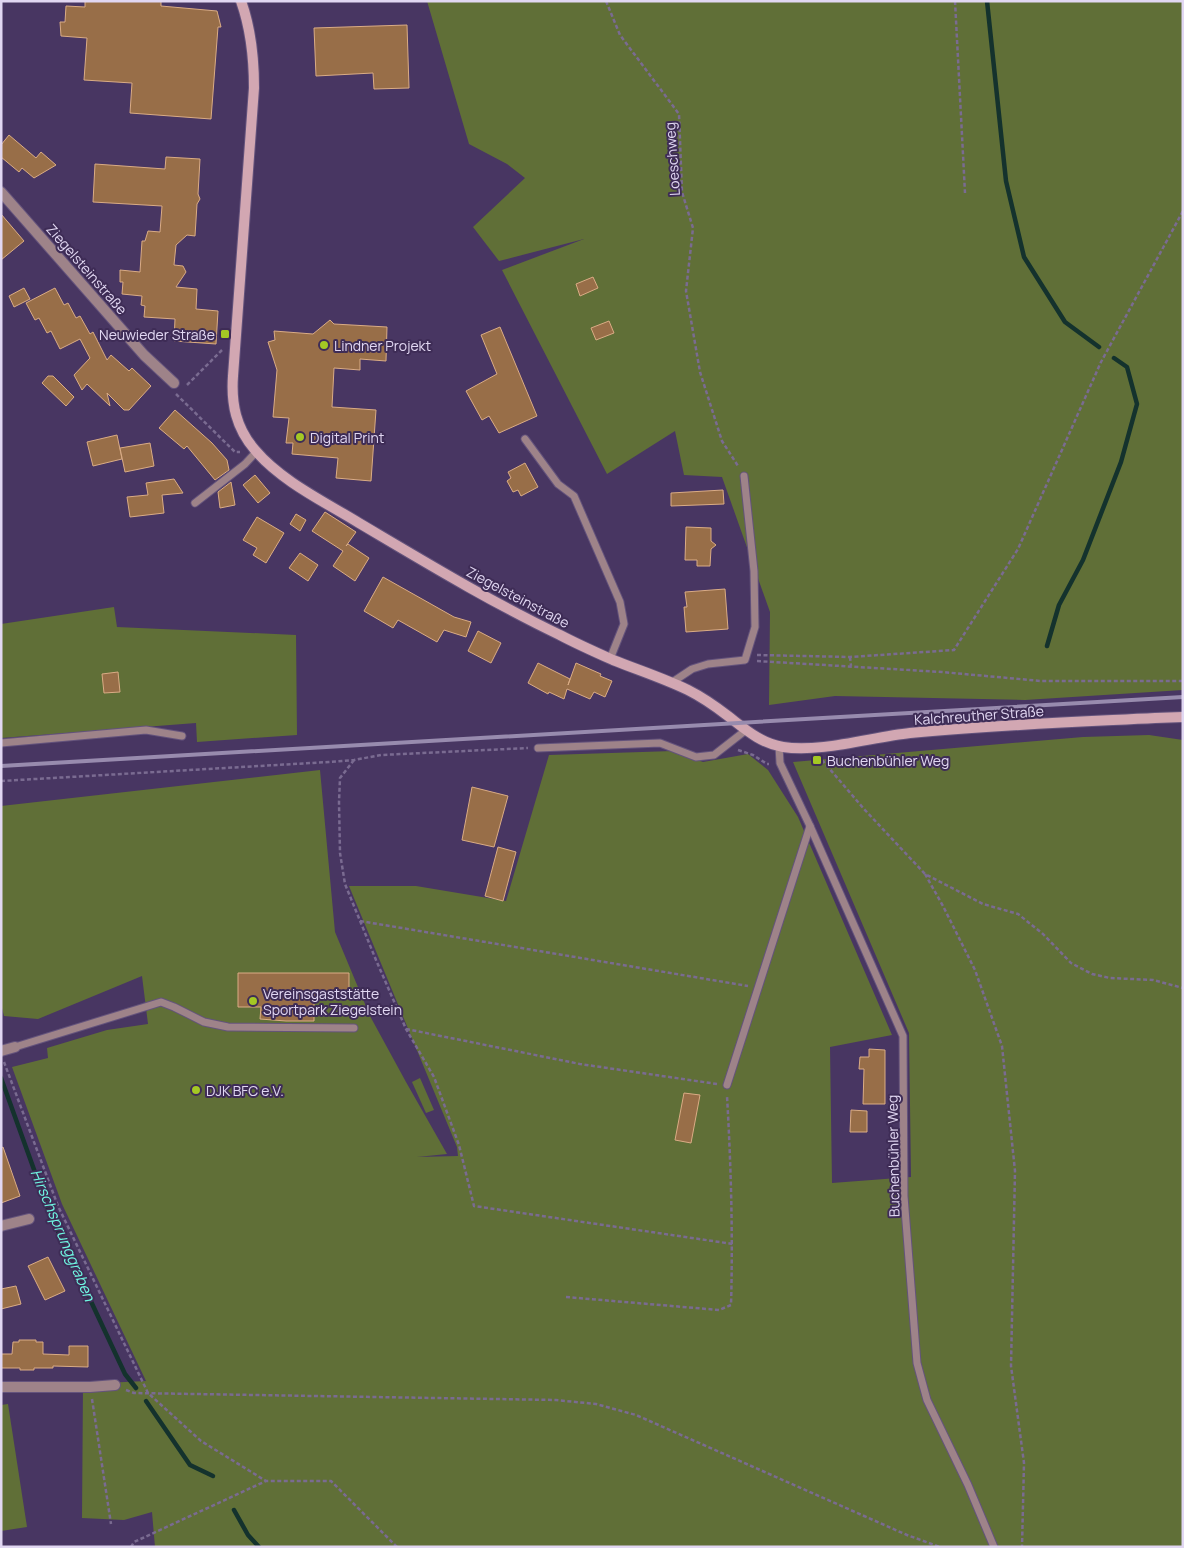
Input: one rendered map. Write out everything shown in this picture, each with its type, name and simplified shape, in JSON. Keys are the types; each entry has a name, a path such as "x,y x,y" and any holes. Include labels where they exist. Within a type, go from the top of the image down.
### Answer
{"street":[{"path":"241,1 252,52 254,88 232,391 235,413 241,430 256,452"},
{"name":"Ziegelsteinstraße","path":"1,192 144,355 174,383"},
{"name":"Ziegelsteinstraße","path":"256,452 285,477 372,531 488,598 559,635 704,699 760,739 778,746"},
{"name":"Kalchreuther Straße","path":"778,746 817,747 893,735 946,730 1183,717"},
{"path":"1,1051 15,1046"},
{"path":"1,1226 29,1219"},
{"path":"1,1387 90,1387 115,1385"}],"lane":[{"path":"525,439 558,484 574,496 620,602 624,624 610,658"},
{"path":"195,503 245,464 256,452"},
{"path":"671,683 692,669 746,657 755,627 754,571 744,476"},
{"path":"1,742 146,730 182,736"},
{"path":"538,748 660,743 696,757 714,755 746,730"},
{"name":"Buchenbühler Weg","path":"778,746 780,763 903,1036 904,1196 917,1363 927,1400 968,1485 994,1547"},
{"path":"727,1085 810,826"},
{"path":"15,1046 161,1002 174,1006 204,1022 228,1027 354,1028"}],"path":[{"name":"Loeschweg","path":"606,1 620,36 679,114 682,192 693,228 686,291 700,372 722,441 744,476"},
{"path":"955,1 966,194"},
{"path":"746,657 850,657 954,650 1018,550 1101,362 1183,211"},
{"path":"177,396 223,348 235,347"},
{"path":"174,383 177,396 236,452 256,452"},
{"path":"746,657 1041,681 1183,681"},
{"path":"850,657 851,666"},
{"path":"724,746 753,755 767,764 780,763"},
{"path":"1,781 354,760 381,755 538,748"},
{"path":"819,757 864,809 925,874 974,970 1002,1046 1015,1171 1011,1366 1024,1463 1022,1547"},
{"path":"354,760 340,778 340,853 345,884 406,1029 434,1078 458,1144 474,1206 733,1244"},
{"path":"925,874 983,904 1018,914 1043,934 1072,963 1092,974 1110,978 1153,980 1183,988"},
{"path":"360,921 758,988"},
{"path":"406,1029 580,1064 727,1085 732,1177 733,1244 731,1305 719,1310 566,1297"},
{"path":"1,1056 58,1206 148,1393 201,1441 266,1481"},
{"path":"115,1385 134,1393 556,1400 596,1404 636,1416 907,1535 940,1547"},
{"path":"90,1387 111,1524"},
{"path":"131,1547 134,1542 266,1481 331,1481 397,1547"}],"green space":[{"path":"427,1 1183,1 1183,690 1025,700 835,696 769,705 770,612 722,477 684,475 675,431 607,474 502,270 584,239 499,261 473,227 525,178 507,164 469,144"},
{"path":"114,607 117,627 296,635 297,735 197,742 196,723 1,738 1,624"},
{"path":"1149,735 1183,740 1183,1547 155,1547 152,1512 124,1520 82,1518 83,1384 146,1381 62,1204 12,1067 48,1058 47,1048 107,1030 148,1024 142,976 38,1019 4,1016 1,1004 1,806 320,770 335,932 370,1016 447,1154 417,1157 458,1156 457,1147 349,886 416,886 506,901 549,755 673,751 703,762 748,754 768,770 798,817 892,1035 830,1047 832,1183 911,1177 909,1033 793,762 1083,737"},
{"path":"420,1078 434,1110 426,1113 412,1082"},
{"path":"8,1404 27,1527 1,1531 1,1405"}],"building":[{"path":"85,1 161,1 161,6 217,11 221,27 218,27 211,119 130,113 132,83 84,80 87,38 61,36 60,22 65,22 66,6 85,7"},
{"path":"407,25 409,88 374,89 373,73 316,76 314,28"},
{"path":"9,135 36,158 41,152 56,165 34,178 22,168 19,172 1,157 1,145"},
{"path":"166,157 200,159 198,194 200,199 197,204 195,236 187,235 176,245 174,265 183,266 186,272 176,287 197,289 196,309 218,311 216,344 174,341 175,319 144,317 145,306 141,305 142,296 122,294 123,282 120,282 120,270 140,272 142,241 145,241 148,231 160,232 162,206 93,202 95,164 165,169"},
{"path":"1,214 24,241 1,260"},
{"path":"593,277 598,288 580,296 576,284"},
{"path":"24,288 30,299 14,307 9,296"},
{"path":"55,288 64,305 68,303 76,318 80,316 90,334 93,332 107,360 111,355 129,371 132,368 151,386 129,410 124,410 107,393 110,406 87,384 82,390 74,375 90,358 80,339 60,349 51,331 47,333 39,318 35,320 26,303"},
{"path":"330,320 334,324 387,327 386,361 360,359 360,370 334,368 332,407 376,410 371,481 336,478 338,458 292,454 293,443 286,443 289,418 273,417 277,370 268,342 275,340 274,331 313,334"},
{"path":"609,321 614,333 596,340 591,328"},
{"path":"500,327 537,416 499,433 489,416 482,420 466,391 497,374 481,335"},
{"path":"48,376 53,376 74,397 66,406 42,383"},
{"path":"175,410 212,443 227,460 229,470 215,480 187,446 184,449 159,428"},
{"path":"117,435 122,459 93,466 87,442"},
{"path":"150,443 154,466 125,472 120,448"},
{"path":"525,463 538,487 521,496 518,490 513,492 507,481 511,478 508,472"},
{"path":"255,475 270,493 258,503 243,485"},
{"path":"174,479 183,493 162,495 164,513 130,517 127,497 148,495 146,483"},
{"path":"231,482 235,505 220,508 218,492"},
{"path":"723,490 724,504 671,506 671,493"},
{"path":"325,512 356,532 346,546 348,544 369,558 355,581 333,566 343,551 312,531"},
{"path":"296,514 306,520 300,531 290,524"},
{"path":"257,517 284,533 266,563 253,555 257,548 243,540"},
{"path":"686,527 711,528 711,541 716,545 711,549 710,566 697,566 697,560 685,560"},
{"path":"300,553 318,565 308,581 289,568"},
{"path":"383,577 454,617 471,622 466,637 444,630 437,642 398,620 393,628 364,611"},
{"path":"725,589 728,629 686,632 684,607 687,607 685,592"},
{"path":"478,631 501,643 491,663 468,651"},
{"path":"538,663 570,679 568,685 576,663 612,681 605,697 594,692 590,699 567,689 564,699 549,692 548,694 528,683"},
{"path":"118,672 120,692 104,693 102,674"},
{"path":"472,787 508,796 494,847 462,840"},
{"path":"498,847 516,852 503,901 485,896"},
{"path":"238,973 349,973 349,998 314,998 314,1021 260,1019 261,1007 238,1007"},
{"path":"869,1049 885,1050 885,1104 863,1104 864,1069 859,1069 860,1057 869,1057"},
{"path":"684,1093 700,1095 691,1143 675,1140"},
{"path":"851,1110 867,1111 867,1132 850,1132"},
{"path":"3,1147 20,1196 1,1203 1,1148"},
{"path":"48,1257 65,1291 45,1300 28,1266"},
{"path":"16,1286 21,1304 1,1309 1,1289"},
{"path":"19,1340 43,1342 43,1354 69,1355 69,1346 88,1346 88,1367 53,1366 53,1368 34,1368 34,1370 1,1368 1,1354 12,1354 13,1342 19,1342"}],"waterway":[{"path":"987,1 1006,181 1024,257 1065,322 1099,347"},
{"path":"1047,646 1059,605 1083,560 1121,462 1137,404 1127,367 1114,358"},
{"name":"Hirschsprunggraben","path":"1,1078 50,1214 125,1374 136,1388"},
{"name":"Hirschsprunggraben","path":"146,1401 190,1465 213,1476"},
{"name":"Hirschsprunggraben","path":"234,1510 248,1535 259,1547"}],"railway":[{"path":"1,766 1183,697"}],"place":[{"name":"Neuwieder Straße","path":"225,334"},
{"name":"Lindner Projekt","path":"324,345"},
{"name":"Digital Print","path":"300,437"},
{"name":"Buchenbühler Weg","path":"817,760"},
{"name":"Vereinsgaststätte Sportpark Ziegelstein","path":"253,1001"},
{"name":"DJK BFC e.V.","path":"196,1090"}]}
